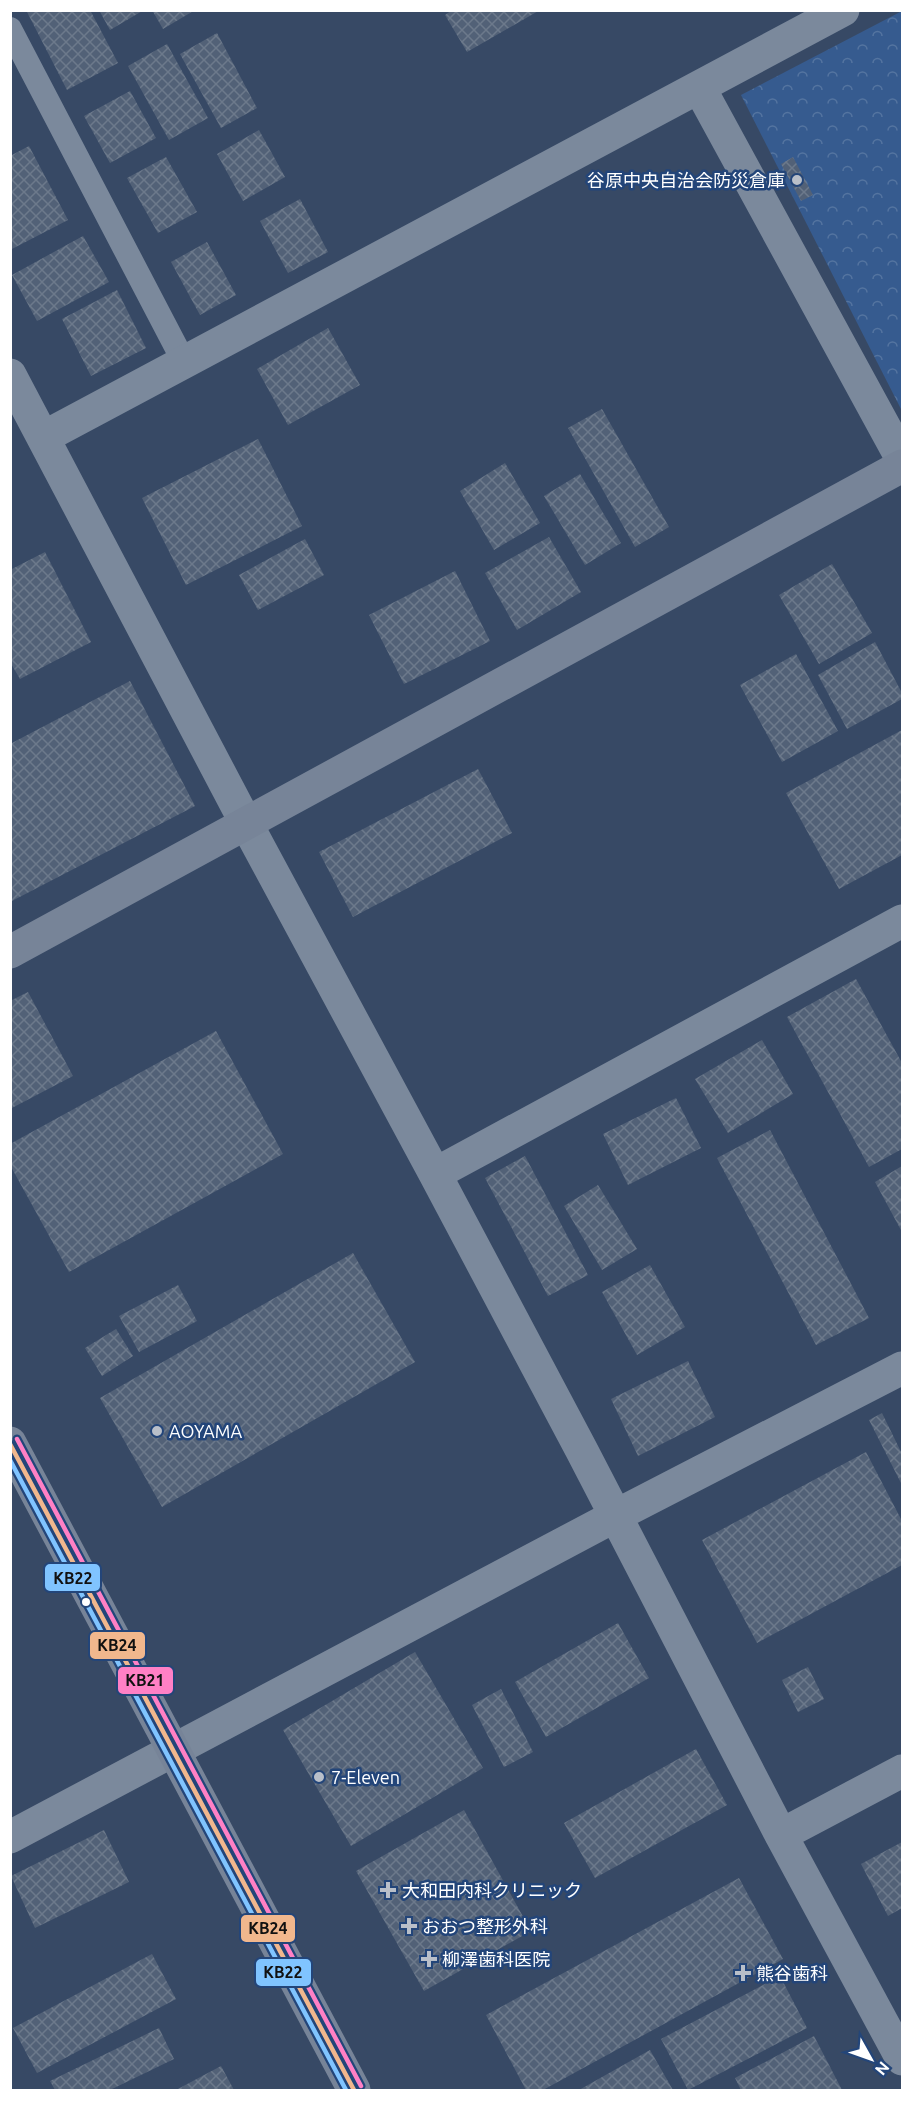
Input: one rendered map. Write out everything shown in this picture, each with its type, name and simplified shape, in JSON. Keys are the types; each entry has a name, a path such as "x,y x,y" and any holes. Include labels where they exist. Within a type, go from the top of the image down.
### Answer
{"street":[{"path":"44,437 843,10"},
{"path":"699,87 903,459"},
{"path":"10,375 247,825 435,1174 576,1452 615,1516 781,1835 903,2059"},
{"path":"10,952 903,466"},
{"path":"435,1174 903,921"},
{"path":"10,1837 174,1750 409,1618 615,1516 903,1368"},
{"path":"10,1443 354,2091"},
{"path":"781,1835 903,1771"}],"lane":[{"path":"10,29 184,362"}],"green space":[{"path":"902,11 902,411 741,95"}],"building":[{"path":"26,10 90,10 118,63 67,90"},
{"path":"99,10 144,10 110,30"},
{"path":"152,10 195,10 163,29"},
{"path":"452,10 540,10 467,52 445,15"},
{"path":"217,33 257,108 221,128 180,54"},
{"path":"167,44 208,118 169,140 128,66"},
{"path":"130,91 156,138 110,163 84,116"},
{"path":"259,130 285,177 243,201 217,154"},
{"path":"29,146 68,220 10,250 10,156"},
{"path":"166,157 197,212 158,233 127,178"},
{"name":"谷原中央自治会防災倉庫","path":"793,157 813,195 801,201 781,164"},
{"path":"300,199 328,252 288,273 260,221"},
{"path":"83,236 109,282 37,321 12,275"},
{"path":"207,242 236,295 200,315 171,262"},
{"path":"117,290 146,348 91,376 62,319"},
{"path":"328,328 360,385 288,425 257,369"},
{"path":"602,409 669,527 635,547 568,428"},
{"path":"258,439 302,526 186,585 142,498"},
{"path":"505,463 540,523 494,550 460,491"},
{"path":"580,474 621,543 585,565 544,496"},
{"path":"549,537 581,592 517,630 485,573"},
{"path":"305,539 324,575 258,610 239,575"},
{"path":"45,552 91,642 20,679 10,662 10,570"},
{"path":"832,564 872,633 819,664 779,595"},
{"path":"455,571 490,641 404,684 369,615"},
{"path":"875,642 902,693 902,699 847,729 818,675"},
{"path":"796,654 838,731 782,762 740,685"},
{"path":"130,681 195,806 10,902 10,744"},
{"path":"902,730 902,855 839,889 786,793"},
{"path":"478,769 512,833 353,917 319,852"},
{"path":"856,979 902,1063 902,1149 869,1167 787,1017"},
{"path":"28,992 73,1076 10,1109 10,1001"},
{"path":"216,1031 283,1154 69,1272 10,1165 10,1144"},
{"path":"762,1040 793,1094 728,1133 695,1079"},
{"path":"676,1098 701,1148 628,1185 603,1134"},
{"path":"770,1130 869,1318 816,1345 717,1158"},
{"path":"525,1156 588,1275 548,1296 485,1178"},
{"path":"902,1166 902,1232 875,1182"},
{"path":"598,1185 637,1249 602,1270 564,1206"},
{"path":"353,1253 415,1362 162,1507 100,1398"},
{"path":"650,1265 685,1327 637,1355 602,1292"},
{"path":"178,1285 197,1321 139,1352 119,1316"},
{"path":"116,1329 133,1356 102,1376 85,1348"},
{"path":"688,1361 715,1417 638,1456 611,1399"},
{"path":"882,1413 902,1454 902,1485 869,1420"},
{"path":"866,1452 902,1521 902,1565 757,1643 702,1540"},
{"path":"618,1623 649,1678 546,1737 515,1682"},
{"path":"415,1652 483,1768 351,1846 283,1730"},
{"path":"808,1667 824,1699 798,1712 782,1680"},
{"path":"501,1689 533,1752 504,1767 472,1705"},
{"path":"696,1749 727,1805 595,1878 564,1823"},
{"path":"464,1810 531,1931 424,1991 356,1871"},
{"path":"104,1830 129,1882 35,1928 11,1876"},
{"path":"902,1842 902,1908 888,1916 861,1864"},
{"path":"739,1878 783,1959 543,2090 526,2090 486,2015"},
{"path":"152,1954 176,1999 37,2073 13,2028"},
{"path":"780,1976 807,2028 688,2090 661,2039"},
{"path":"159,2028 174,2059 110,2090 55,2090 50,2081"},
{"path":"814,2036 842,2090 741,2090 735,2078"},
{"path":"650,2050 673,2090 579,2090"},
{"path":"221,2066 234,2090 176,2090"}],"transit line":[{"name":"KB21","path":"17,1439 361,2086"},
{"name":"KB24","path":"10,1444 354,2090"},
{"name":"KB22","path":"10,1460 346,2090"}],"place":[{"name":"谷原中央自治会防災倉庫","path":"797,180"},
{"name":"AOYAMA","path":"157,1431"},
{"name":"7-Eleven","path":"319,1777"},
{"name":"大和田内科クリニック","path":"388,1890"},
{"name":"おおつ整形外科","path":"409,1926"},
{"name":"柳澤歯科医院","path":"429,1959"},
{"name":"熊谷歯科","path":"743,1973"}]}
